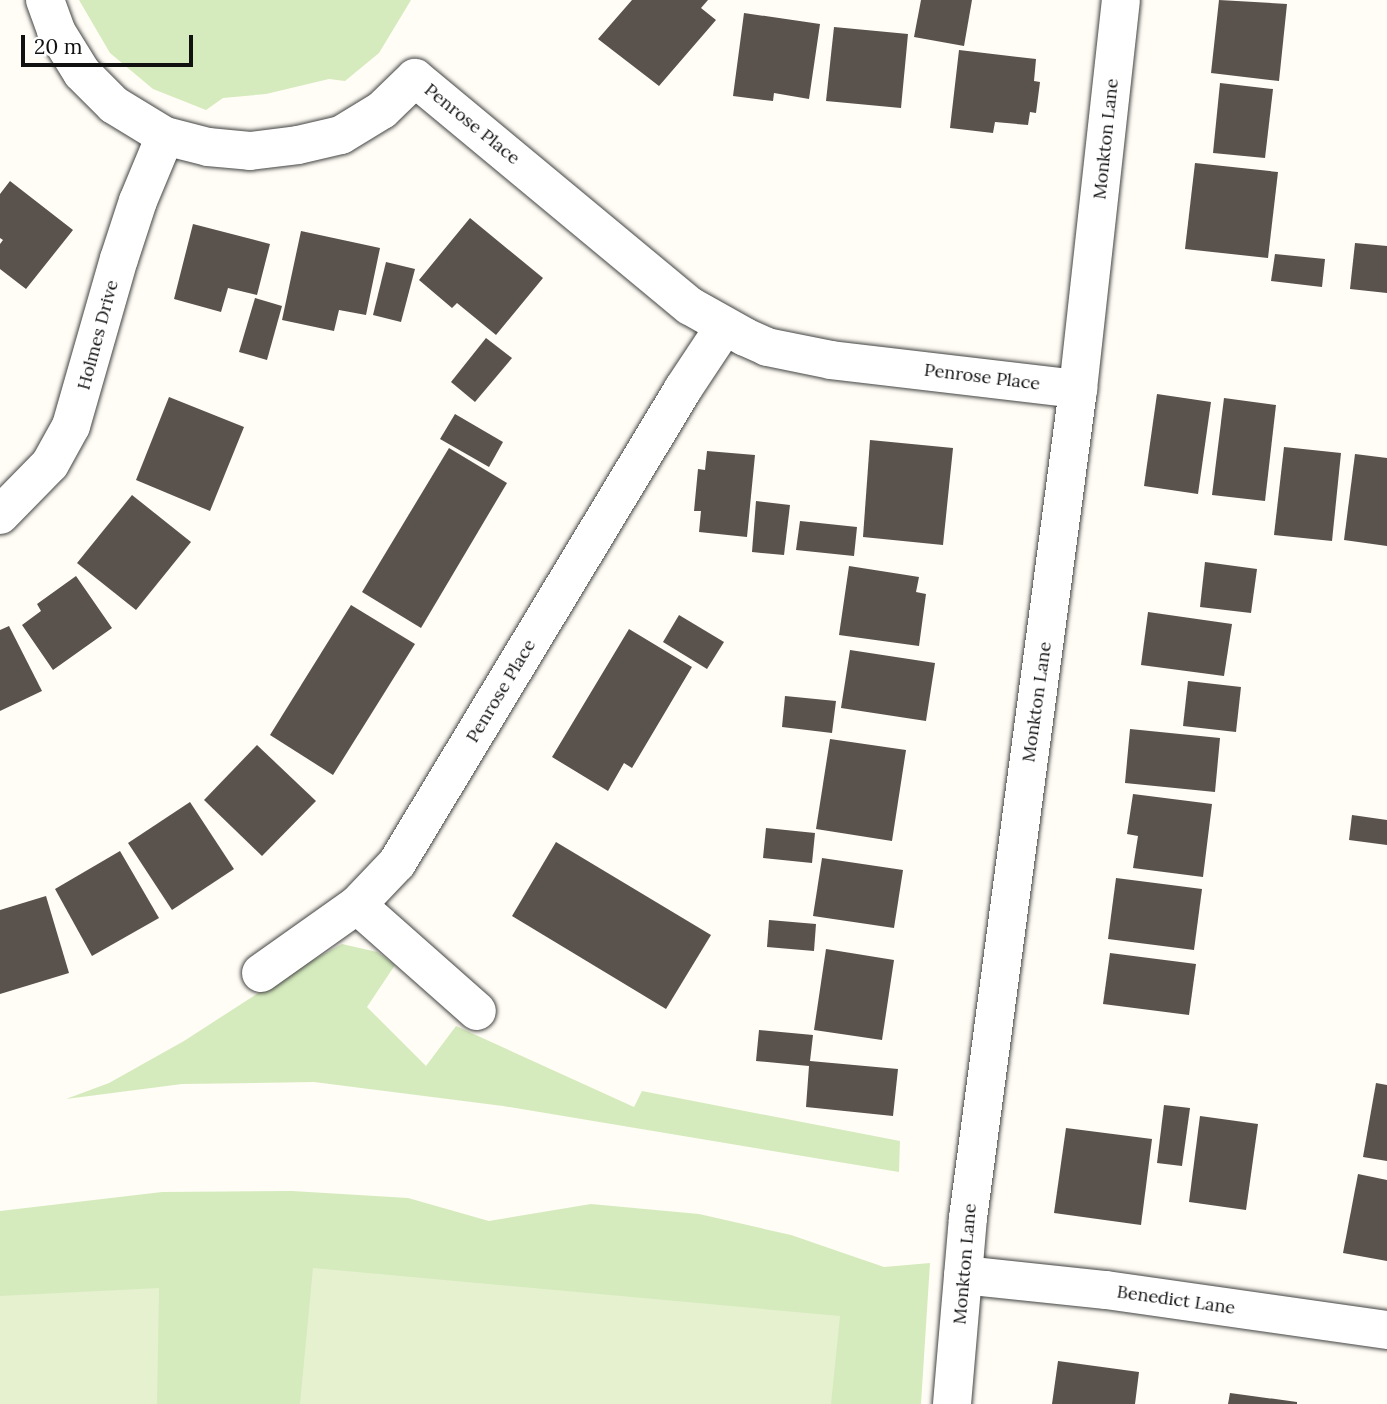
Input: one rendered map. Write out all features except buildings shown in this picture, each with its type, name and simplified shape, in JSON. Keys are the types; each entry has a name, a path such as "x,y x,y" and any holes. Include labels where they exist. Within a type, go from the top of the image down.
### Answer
{"street":[{"name":"Penrose Place","path":"45,0 56,31 82,73 114,105 165,136 208,147 250,151 298,145 341,135 382,110 415,78 690,306 723,327 767,346 831,360 1078,388"},
{"name":"Monkton Lane","path":"952,1404 968,1218 1078,388 1121,0"},
{"name":"Holmes Drive","path":"0,515 50,464 71,426 119,259 138,201 165,136"},
{"name":"Penrose Place","path":"261,973 357,905 397,863 723,327"},
{"path":"357,905 477,1011"},
{"name":"Benedict Lane","path":"963,1276 1106,1290 1387,1330"}],"green space":[{"path":"79,0 411,0 379,53 345,81 329,79 266,94 223,98 206,110 153,89 110,53"},
{"path":"342,944 377,952 395,965 367,1007 426,1066 456,1026 634,1107 642,1091 900,1141 899,1172 503,1106 314,1082 182,1084 66,1099 109,1083 184,1041 286,975"},
{"path":"292,1191 408,1198 489,1221 591,1204 699,1214 791,1235 884,1267 930,1263 921,1404 0,1404 0,1211 162,1192"},
{"path":"313,1268 840,1316 831,1404 300,1404"},
{"path":"159,1288 157,1404 0,1404 0,1296"}]}
